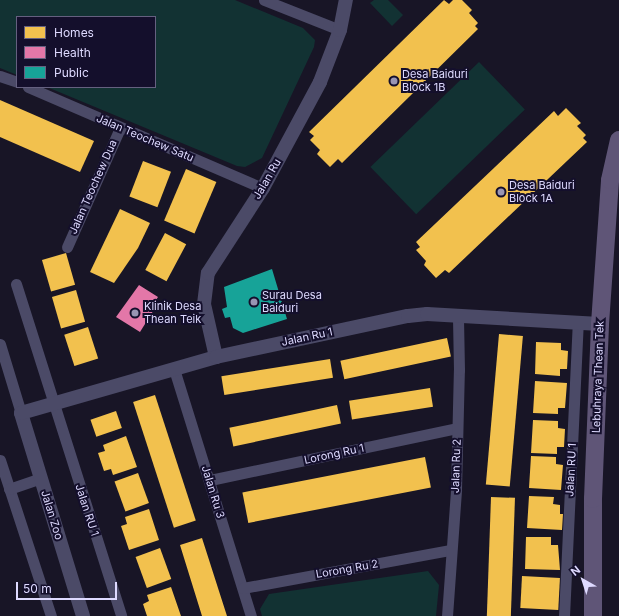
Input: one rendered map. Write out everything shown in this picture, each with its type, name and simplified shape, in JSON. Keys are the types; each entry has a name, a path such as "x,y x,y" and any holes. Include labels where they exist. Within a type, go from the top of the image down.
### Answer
{"main road":[{"name":"Lebuhraya Thean Tek","path":"593,616 594,499 600,324 610,180 619,140"}],"street":[{"path":"264,0 340,30"},
{"name":"Jalan Ru","path":"216,357 204,304 208,273 263,188 320,82 340,30 346,0"},
{"path":"0,76 16,82"},
{"name":"Jalan Teochew Satu","path":"30,88 120,128 263,188"},
{"name":"Jalan Teochew Dua","path":"67,247 120,128"},
{"name":"Jalan RU 1","path":"16,284 121,616"},
{"name":"Jalan Ru 1","path":"21,414 216,357 408,316 427,314 600,324"},
{"name":"Jalan Ru 2","path":"447,616 457,428 458,316"},
{"name":"Jalan RU 1","path":"564,616 578,323"},
{"path":"0,344 21,414"},
{"name":"Jalan Ru 3","path":"174,369 210,480 251,616"},
{"name":"Jalan Zoo","path":"21,414 83,616"},
{"name":"Lorong Ru 1","path":"210,480 457,428"},
{"path":"0,460 51,616"},
{"path":"9,489 41,478"},
{"name":"Lorong Ru 2","path":"243,588 451,550"}],"green space":[{"path":"0,0 235,0 303,28 315,40 314,47 262,158 245,167 237,166 49,88 156,88 156,16 16,16 16,75 0,68"},
{"path":"374,0 388,0 403,15 392,26 370,3"},
{"path":"479,62 525,109 416,214 370,167"},
{"path":"428,571 439,585 436,616 262,616 260,609 269,594"}],"building: Homes":[{"name":"Desa Baiduri Block 1B","path":"444,0 449,4 453,0 462,0 472,10 469,13 478,23 475,26 478,29 342,163 338,159 330,167 317,154 320,150 310,140 314,136 309,132"},
{"path":"0,100 94,141 80,172 0,137"},
{"name":"Desa Baiduri Block 1A","path":"566,108 581,123 577,126 586,135 583,138 587,142 449,273 445,270 436,278 424,265 426,261 416,250 420,247 416,242 554,111 558,116"},
{"path":"143,161 171,172 157,207 129,196"},
{"path":"186,169 216,182 194,233 164,221"},
{"path":"120,209 150,223 138,248 114,283 90,272"},
{"path":"165,233 186,244 166,281 145,270"},
{"path":"66,253 75,285 51,292 42,260"},
{"path":"76,290 85,322 61,329 52,297"},
{"path":"88,327 98,358 74,366 64,335"},
{"path":"499,334 523,336 510,487 486,484"},
{"path":"447,338 451,357 344,379 340,361"},
{"path":"536,342 561,343 561,350 568,351 567,369 560,369 560,376 535,374"},
{"path":"330,359 333,378 224,395 221,376"},
{"path":"535,381 567,383 565,408 558,408 558,414 533,413"},
{"path":"430,388 433,407 352,420 349,401"},
{"path":"155,395 196,521 174,528 133,402"},
{"path":"337,405 341,424 233,446 229,428"},
{"path":"116,411 122,428 96,437 90,420"},
{"path":"533,420 558,421 558,428 565,429 564,447 557,447 557,454 531,453"},
{"path":"126,436 137,467 113,475 111,469 104,471 98,453 105,451 103,445"},
{"path":"531,456 556,457 556,464 563,465 561,490 529,488"},
{"path":"425,457 431,487 248,523 242,492"},
{"path":"138,473 149,503 125,512 115,482"},
{"path":"529,496 554,497 553,504 560,505 560,514 563,514 562,530 527,528"},
{"path":"491,497 515,498 511,616 487,616"},
{"path":"149,509 159,540 129,550 121,526 127,524 125,517"},
{"path":"526,537 551,537 551,545 558,545 560,570 525,569"},
{"path":"202,538 227,616 202,616 180,545"},
{"path":"160,548 171,579 147,588 136,557"},
{"path":"522,576 560,578 558,610 520,608"},
{"path":"171,587 181,616 147,616 143,604 149,601 147,595"}],"building: Health":[{"name":"Klinik Desa Thean Teik","path":"139,285 158,297 152,306 155,308 140,332 116,317"}],"building: Public":[{"name":"Surau Desa Baiduri","path":"272,269 287,319 243,333 233,328 230,317 225,318 222,309 227,307 224,287"}],"place":[{"name":"Desa Baiduri Block 1B","path":"394,81"},
{"name":"Desa Baiduri Block 1A","path":"501,192"},
{"name":"Surau Desa Baiduri","path":"254,302"},
{"name":"Klinik Desa Thean Teik","path":"135,313"}]}
